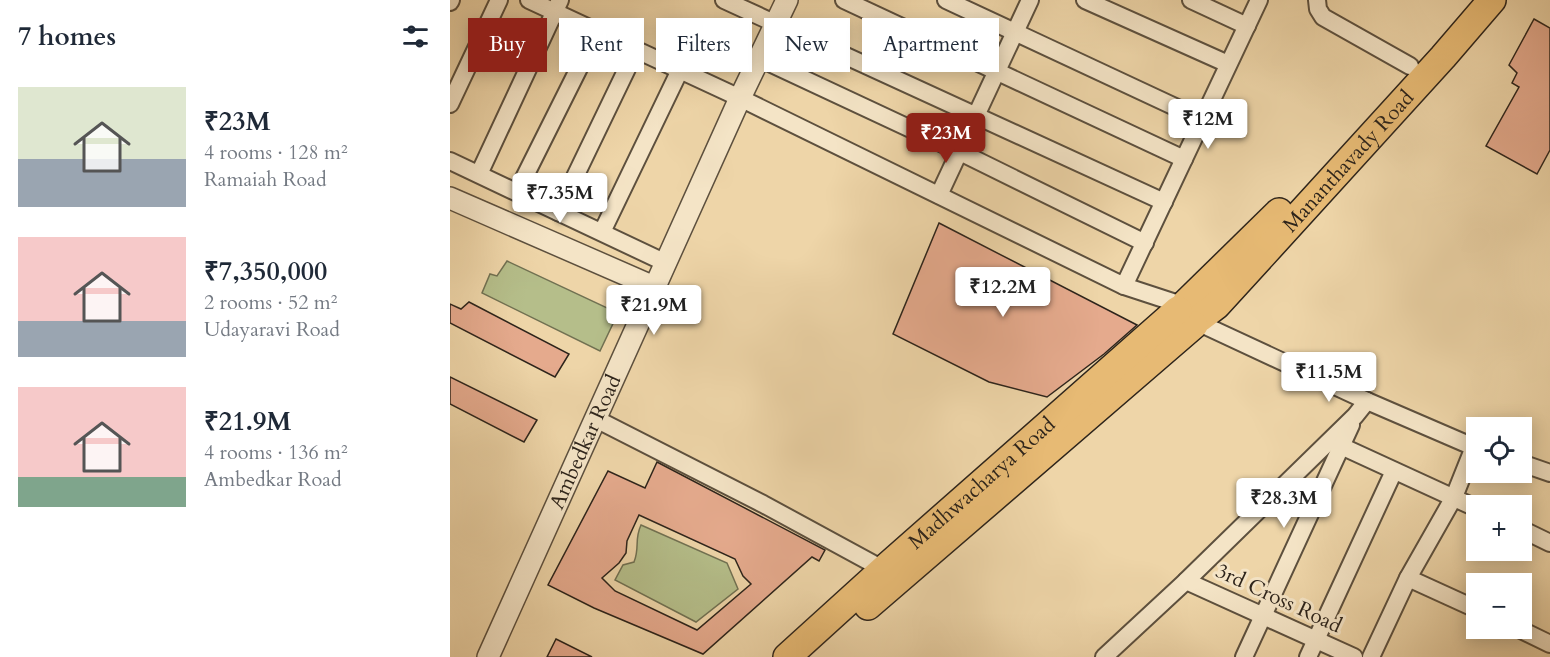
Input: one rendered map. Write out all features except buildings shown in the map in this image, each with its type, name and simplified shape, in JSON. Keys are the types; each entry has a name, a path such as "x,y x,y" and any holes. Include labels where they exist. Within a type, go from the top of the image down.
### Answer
{"main road":[{"path":"1190,314 1410,66 1441,36 1470,0"},
{"name":"Mananthavady Road","path":"809,657 892,574 1190,314 1217,305 1492,0"},
{"path":"787,657 892,574"}],"street":[{"path":"450,104 499,0"},
{"path":"529,0 557,6 575,18"},
{"path":"724,0 765,18"},
{"name":"Ambedkar Road","path":"778,18 787,0"},
{"path":"844,0 1184,159"},
{"path":"946,0 1203,120"},
{"path":"939,195 998,73 1030,0"},
{"path":"1085,0 1228,64"},
{"path":"1191,0 1247,26"},
{"path":"1124,286 1259,0"},
{"path":"1317,0 1318,9 1323,17 1410,66"},
{"path":"478,174 557,6"},
{"name":"Ambedkar Road","path":"488,657 764,48"},
{"path":"850,57 1164,202"},
{"path":"759,58 960,152 1145,243"},
{"path":"517,192 577,72"},
{"path":"558,212 625,72"},
{"path":"602,232 679,72"},
{"path":"684,72 1124,286 1190,314 1367,401 1466,444"},
{"path":"450,160 666,262"},
{"path":"450,198 654,287"},
{"path":"1104,657 1186,581 1355,416 1367,401"},
{"path":"1244,657 1355,416"},
{"path":"596,419 763,504 892,574"},
{"path":"1341,446 1466,503"},
{"path":"1532,467 1550,473"},
{"path":"1371,657 1408,578 1454,497 1466,469"},
{"path":"1308,657 1394,471"},
{"path":"1532,534 1550,543"},
{"path":"1408,578 1466,604"},
{"name":"3rd Cross Road","path":"1186,581 1354,657"},
{"path":"1532,635 1550,644"}],"green space":[{"path":"507,261 618,313 600,351 482,293 490,274 497,276"},
{"path":"641,525 727,563 738,589 696,622 615,580 623,565 634,562"}]}
